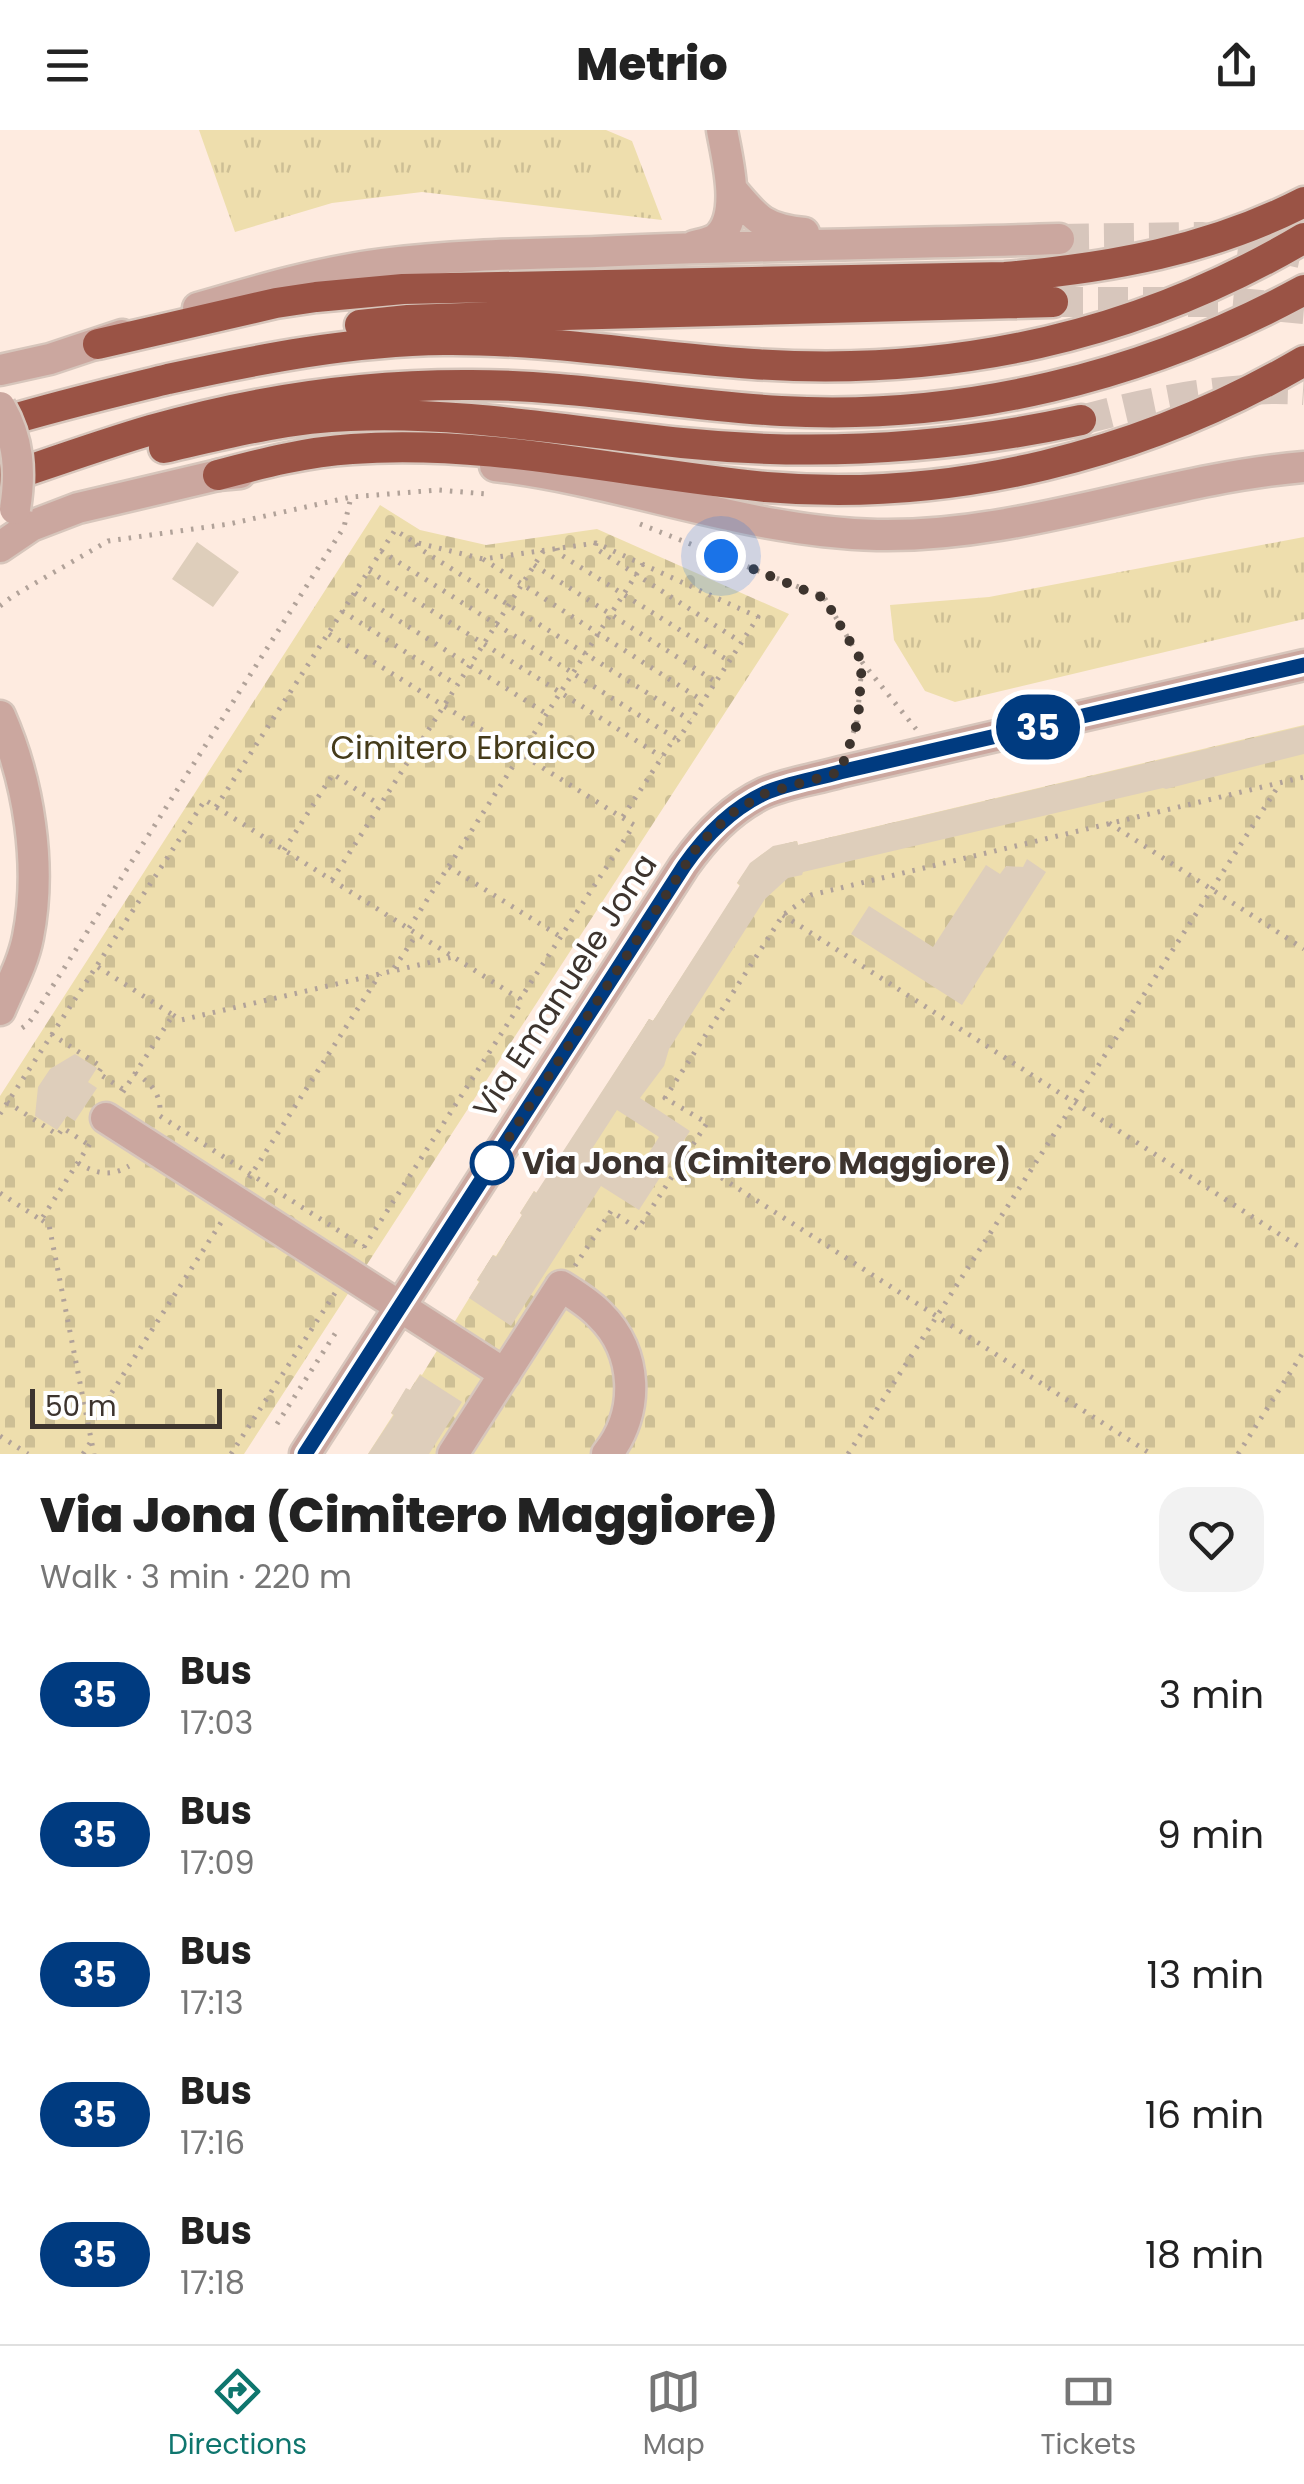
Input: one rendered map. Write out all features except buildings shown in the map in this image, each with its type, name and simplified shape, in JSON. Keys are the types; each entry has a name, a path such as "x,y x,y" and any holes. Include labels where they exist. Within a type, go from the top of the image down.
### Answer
{"highway":[{"path":"98,344 276,303 356,292 1058,272 1136,260 1201,243 1304,202"},
{"path":"68,402 304,352 442,340 526,342 797,366 930,362 1028,346 1119,322 1204,289 1304,238"},
{"path":"5,492 150,430 287,400 374,389 506,386 816,412 899,410 975,402 1041,390 1135,364 1229,327 1304,290"},
{"path":"0,423 254,342 342,326 525,316 1053,302"},
{"path":"218,475 313,453 405,447 524,456 768,487 933,484 1021,470 1104,450 1218,407 1304,361"},
{"path":"5,492 243,430 318,418 395,415 483,419 682,443 811,450 966,442 1081,420"}],"street":[{"path":"689,248 710,242 727,225 733,192 722,130"},
{"path":"733,192 758,221 787,232 917,243"},
{"path":"0,370 98,344 256,291 381,264 475,256 689,248 1059,239"},
{"path":"0,407 12,430 19,465 5,492 0,545"},
{"path":"0,545 31,526 78,508 218,475 356,462 476,464 572,478 725,516 875,535 982,528 1063,514 1216,478 1304,468"},
{"name":"Via Emanuele Jona","path":"305,1454 699,844 735,811 766,793 840,772 1304,665"},
{"path":"0,716 26,801 34,878 28,940 7,1021"},
{"path":"106,1118 505,1374"},
{"path":"453,1454 562,1286 602,1316 613,1329 627,1361 628,1413 616,1451"}],"path":[{"path":"0,606 108,541 230,524 351,498 438,490 487,494"},
{"path":"7,1021 28,1024 344,527 351,498"},
{"path":"635,522 824,598 862,662 934,750"},
{"path":"216,807 396,530 690,720"},
{"path":"414,542 482,559 703,701"},
{"path":"482,559 596,543 758,616 622,818"},
{"path":"596,543 595,548 741,642"},
{"path":"557,548 558,553 729,661"},
{"path":"332,880 544,550"},
{"path":"381,552 678,740"},
{"path":"409,928 643,564"},
{"path":"534,566 716,682"},
{"path":"368,572 662,758"},
{"path":"355,593 546,714"},
{"path":"342,612 457,685"},
{"path":"231,1454 634,826 329,633"},
{"path":"840,772 858,721 862,662"},
{"path":"284,850 333,774 380,805"},
{"path":"562,1286 611,1211 638,1229 686,1155 706,1122 665,1098 783,915 811,895 1304,777"},
{"path":"848,1454 1280,783"},
{"path":"0,1114 205,800 520,999"},
{"path":"1109,823 1304,949"},
{"path":"449,866 561,937"},
{"path":"783,915 1304,1250"},
{"path":"393,971 417,934"},
{"path":"172,1015 180,1020 454,957"},
{"path":"51,1034 102,1067 98,1073 124,1090"},
{"path":"8,1102 58,1135 63,1128 89,1145"},
{"path":"160,1116 364,1247"},
{"path":"686,1155 1151,1454"},
{"path":"41,1220 49,1225 94,1454"},
{"path":"277,1424 338,1329"},
{"path":"1238,1454 1304,1352"},
{"path":"0,1436 28,1454"},
{"path":"83,1454 92,1440"}],"green space":[{"path":"199,130 606,130 632,141 662,220 422,192 332,203 235,232"},
{"name":"Cimitero Ebraico","path":"380,505 420,530 486,545 597,529 789,614 244,1454 0,1454 0,1096"},
{"path":"1304,537 1304,619 955,702 925,691 894,640 890,605 989,597"},
{"path":"1304,725 1304,1454 368,1454 406,1389 410,1390 422,1375 534,1191 537,1193 649,1019 653,1021 740,886 737,883 762,854 786,843 797,841 798,845"}],"tunnel":[{"path":"1059,239 1201,237 1301,253"},
{"path":"1053,302 1228,302 1304,309"},
{"path":"1081,420 1191,396 1247,390 1304,390"}],"bus line":[{"name":"35","path":"305,1454 684,866 716,826 766,793 840,772 1304,665"}],"place":[{"name":"Via Jona (Cimitero Maggiore)","path":"492,1163"}],"route":[{"path":"492,1163 699,844 735,811 766,793 840,772 858,721 862,662 824,598 721,556"}]}
